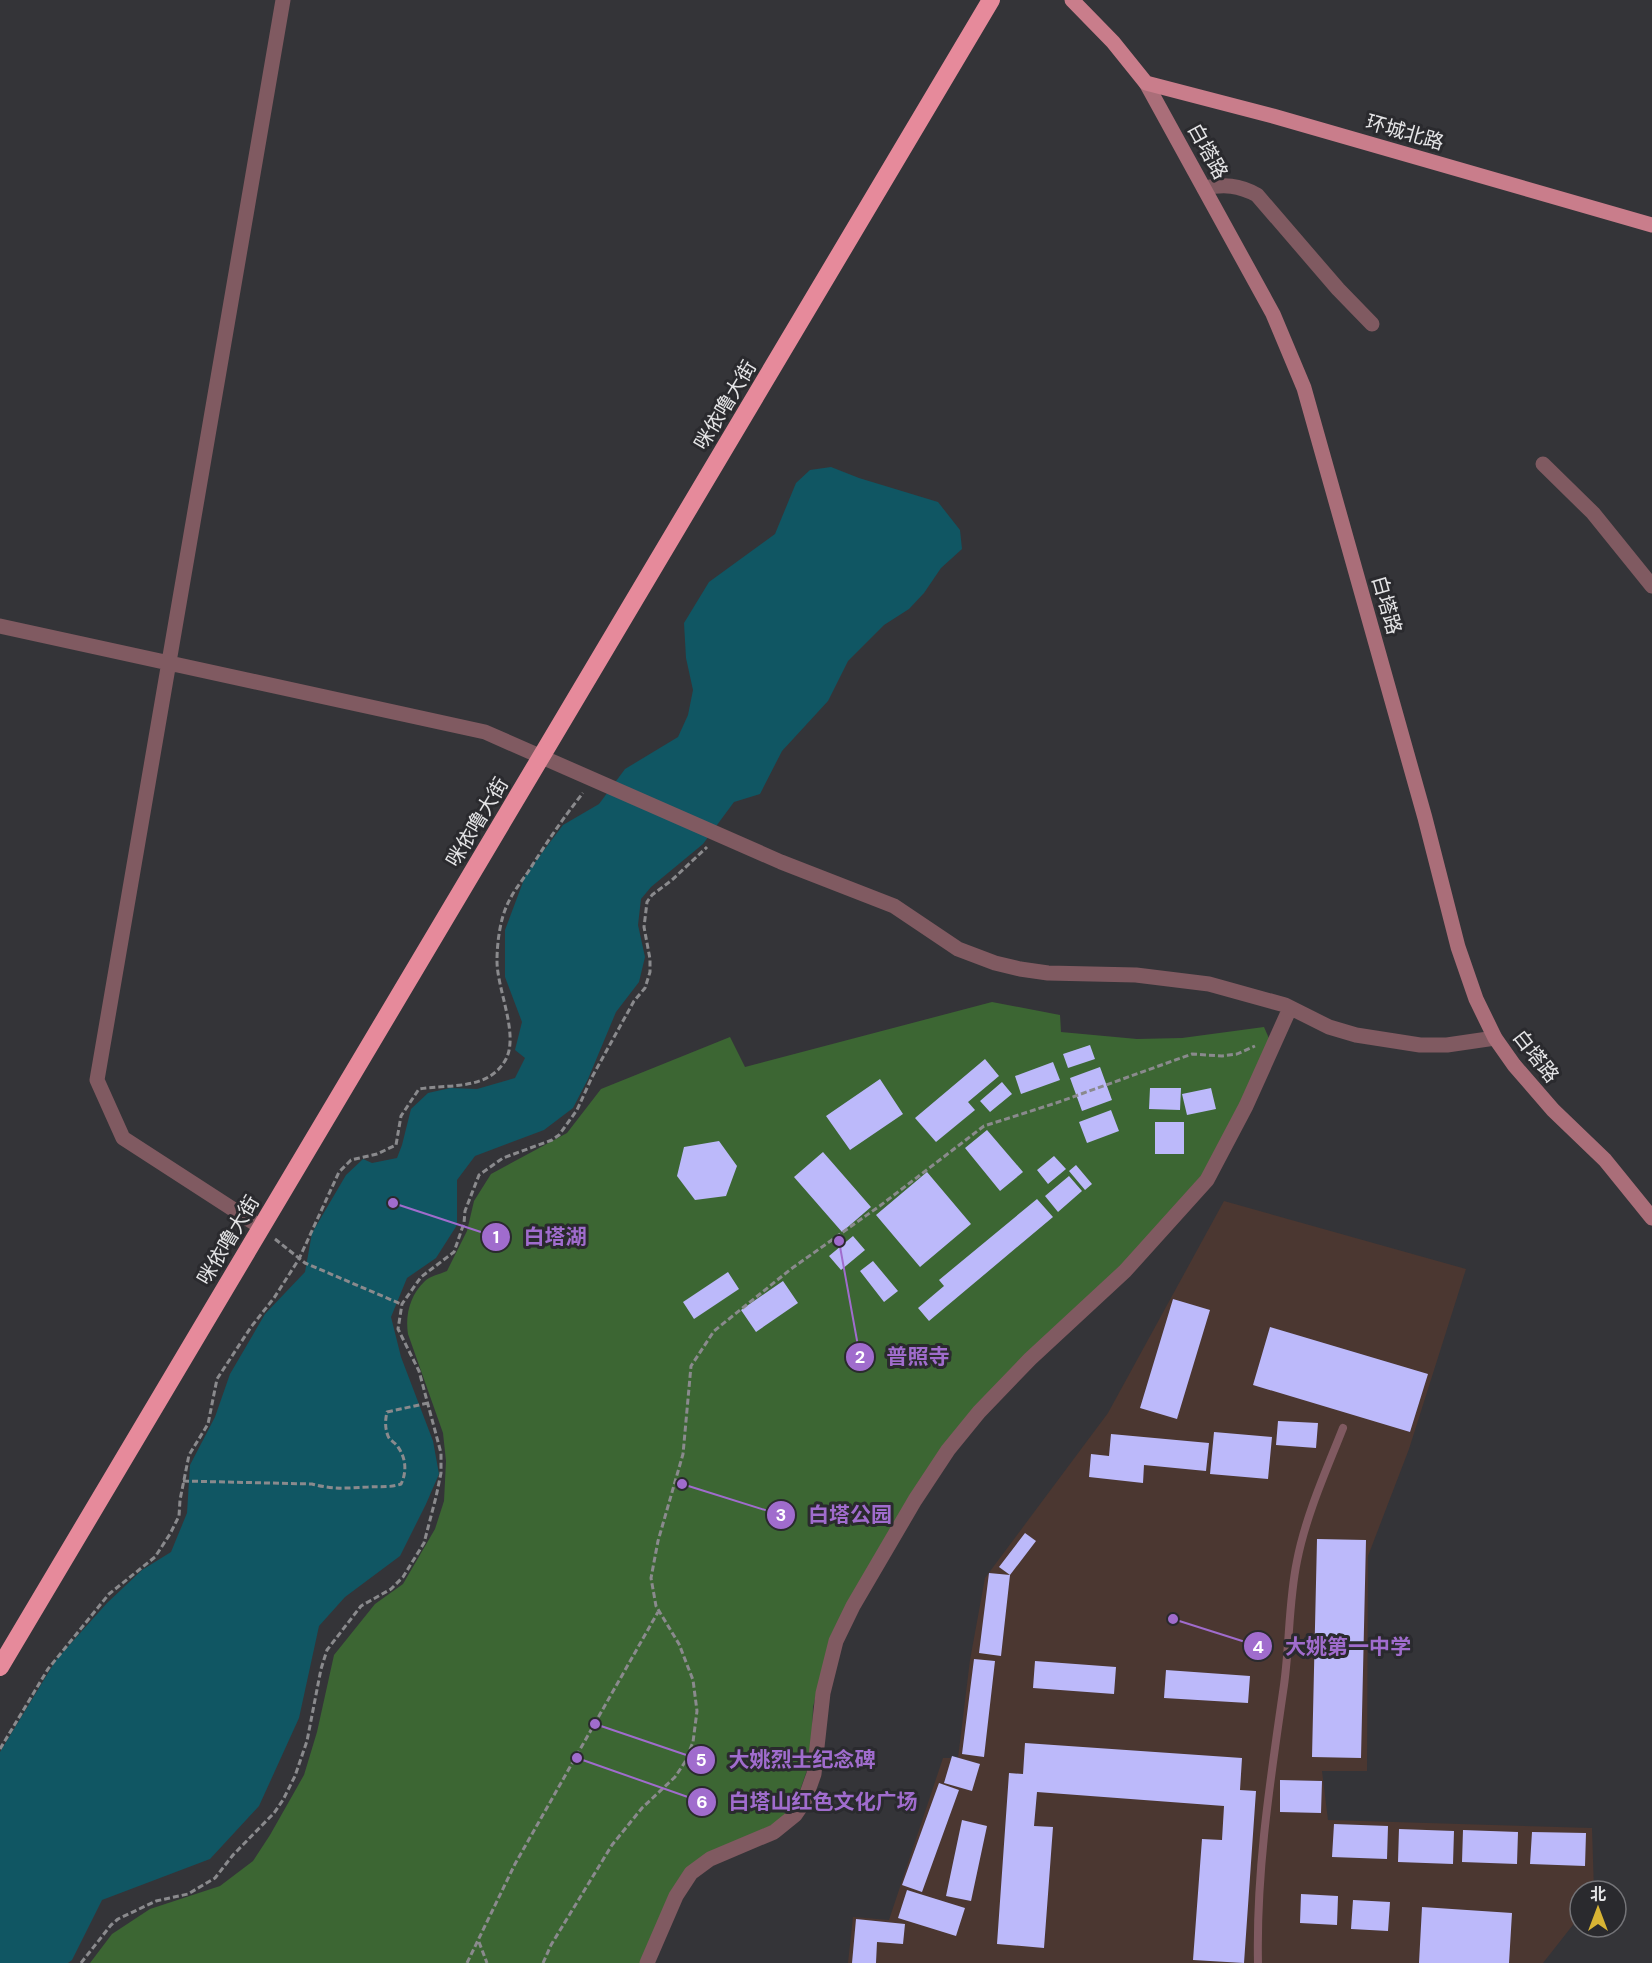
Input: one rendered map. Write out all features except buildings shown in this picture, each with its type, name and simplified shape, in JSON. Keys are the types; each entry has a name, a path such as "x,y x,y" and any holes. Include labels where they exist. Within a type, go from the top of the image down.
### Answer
{"highway":[{"name":"咪依噜大街","path":"0,1667 991,0"}],"main road":[{"name":"白塔路","path":"1072,0 1113,42 1146,83"},
{"name":"环城北路","path":"1146,83 1284,119 1652,225"}],"street":[{"path":"262,1228 123,1138 97,1080 283,0"},
{"name":"白塔路","path":"1146,83 1273,314 1304,388 1425,818 1458,947 1476,999 1495,1038 1533,1089 1605,1160 1652,1218"},
{"path":"1204,188 1232,185 1257,195 1338,289 1372,324"},
{"path":"1543,464 1599,520 1652,586"},
{"path":"0,626 485,732 781,862 894,906 958,948 995,963 1048,973 1136,975 1209,984 1254,995 1290,1008 1329,1027 1356,1035 1420,1045 1447,1045 1495,1038"},
{"path":"647,1963 676,1896 691,1873 710,1859 774,1832 795,1815 804,1802 814,1774 823,1693 836,1641 853,1606 915,1500 948,1450 979,1412 1030,1359 1125,1271 1207,1180 1246,1106 1290,1008"}],"lane":[{"path":"1258,1963 1258,1901 1262,1847 1286,1672 1294,1579 1309,1518 1343,1428"}],"path":[{"path":"0,1749 48,1669 95,1610 109,1594 157,1554 179,1516 189,1455 208,1424 217,1379 250,1327 274,1298 299,1259 339,1172 351,1160 377,1154 396,1145 401,1116 416,1091 436,1086 459,1086 482,1081 505,1061 509,1050 510,1033 501,995 497,961 507,906 552,833 595,779"},
{"path":"81,1963 118,1919 156,1901 188,1894 215,1878 283,1800 295,1776 307,1741 327,1650 361,1606 392,1589 403,1577 424,1543 440,1480 441,1460 428,1403 419,1371 398,1329 402,1304 421,1277 454,1252 464,1223 465,1211 479,1175 502,1158 552,1140 559,1135 577,1110 592,1077 634,1001 645,988 650,972 644,927 648,902 720,835"},
{"path":"543,1963 551,1945 612,1845 642,1808 675,1777 690,1752 697,1711 693,1680 679,1644 659,1612 652,1592 653,1564 683,1454 691,1366 714,1331 791,1269 881,1205 984,1126 1056,1103 1192,1054 1215,1056 1237,1054 1257,1045"},
{"path":"262,1228 305,1263 402,1304"},
{"path":"183,1481 312,1484 331,1489 389,1488 401,1484 405,1476 405,1465 398,1447 389,1439 385,1423 387,1412 428,1403"},
{"path":"467,1963 515,1864 659,1612"},
{"path":"479,1942 487,1963"}],"shaded area":[{"path":"1224,1201 1466,1269 1409,1449 1368,1556 1367,1771 1322,1771 1328,1820 1592,1828 1594,1879 1568,1879 1568,1931 1543,1963 848,1963 853,1917 889,1920 943,1758 958,1758 970,1660 985,1578 1108,1413"}],"green space":[{"path":"992,1002 1060,1015 1061,1032 1137,1039 1182,1038 1264,1027 1271,1043 1211,1165 1118,1270 985,1396 828,1648 813,1707 811,1759 793,1810 776,1823 699,1859 643,1963 90,1963 112,1934 150,1909 220,1886 253,1861 304,1775 317,1732 334,1655 375,1604 403,1584 435,1529 444,1501 446,1461 443,1433 408,1334 408,1313 412,1299 425,1281 447,1271 467,1231 474,1201 491,1174 567,1133 601,1089 730,1037 745,1067"}],"water":[{"path":"831,467 938,502 960,530 962,549 941,568 924,593 909,609 884,625 848,661 828,701 782,751 760,794 734,802 703,844 651,887 641,899 638,925 645,957 639,982 616,1012 588,1079 573,1108 544,1130 475,1156 457,1180 457,1225 436,1258 407,1278 391,1317 401,1357 433,1441 439,1474 400,1556 345,1597 319,1626 299,1718 259,1806 210,1859 102,1900 72,1960 68,1963 0,1963 0,1752 56,1660 107,1603 142,1570 171,1552 187,1513 190,1465 215,1417 230,1374 265,1314 305,1272 312,1233 346,1175 363,1159 372,1163 397,1158 411,1109 428,1093 450,1088 477,1089 515,1078 525,1058 515,1050 522,1022 505,977 505,930 526,874 563,825 599,804 625,769 678,737 688,715 693,690 686,658 684,623 709,582 775,534 796,483 810,470"}],"place":[{"name":"白塔湖","path":"393,1203"},
{"name":"普照寺","path":"839,1241"},
{"name":"白塔公园","path":"682,1484"},
{"name":"大姚第一中学","path":"1173,1619"},
{"name":"大姚烈士纪念碑","path":"595,1724"},
{"name":"白塔山红色文化广场","path":"577,1758"}]}
